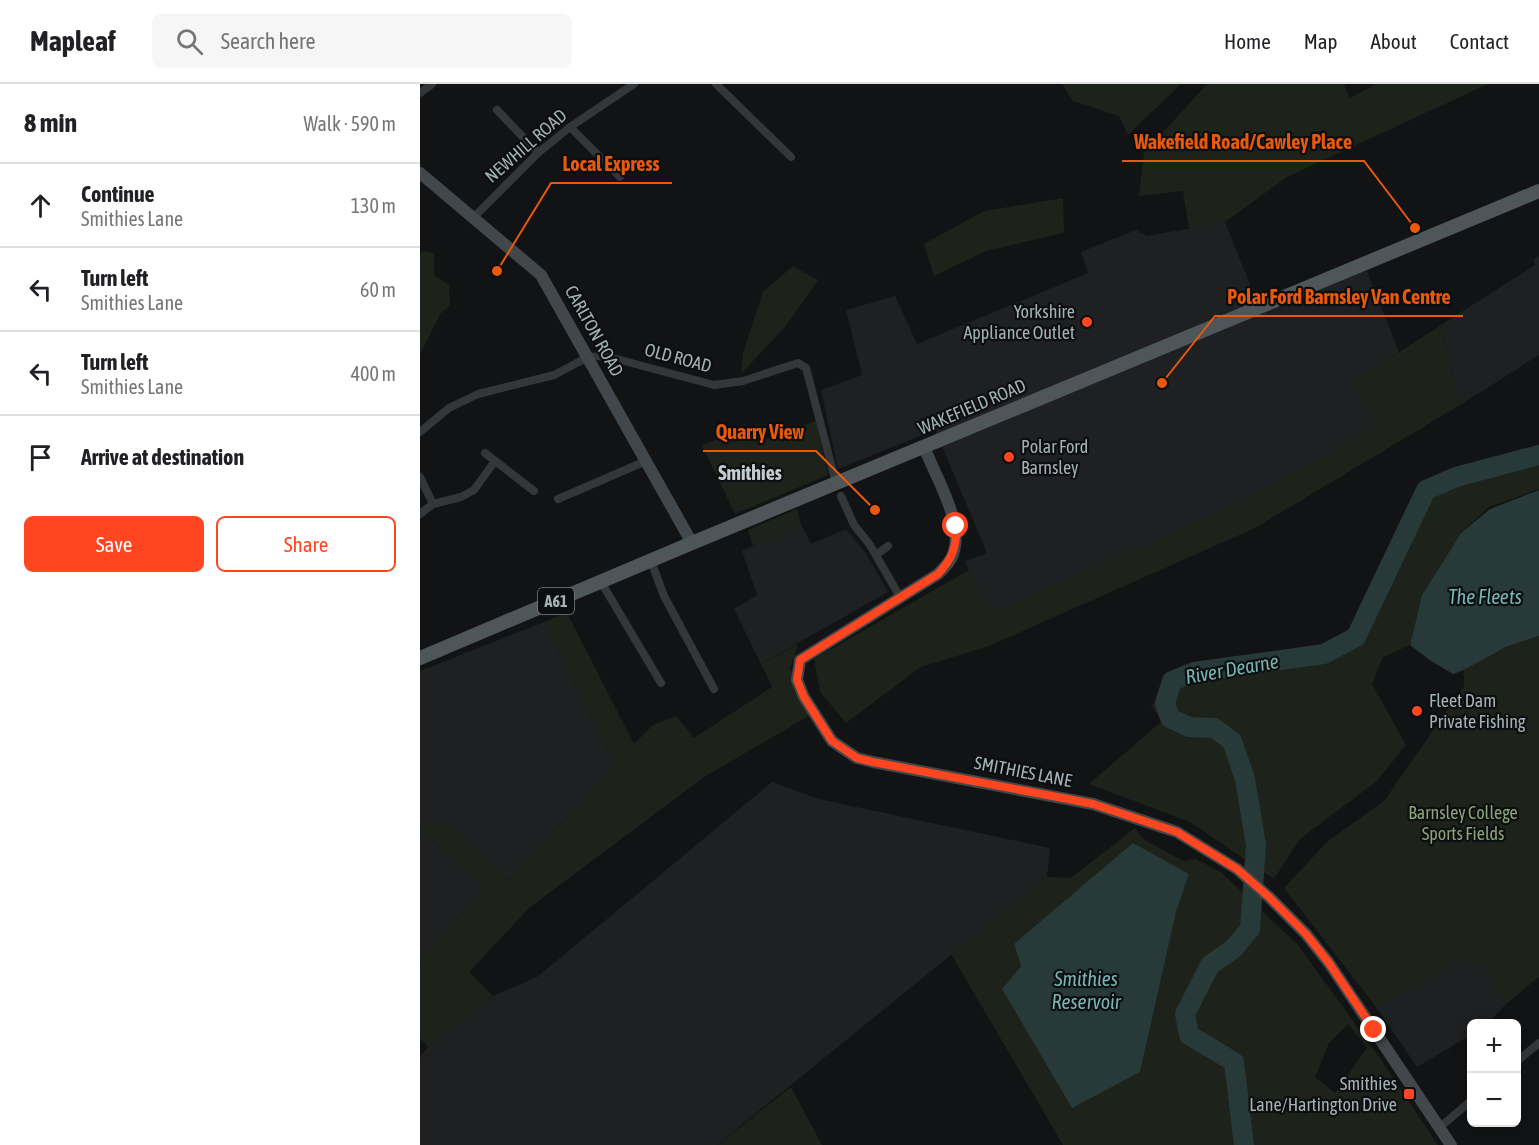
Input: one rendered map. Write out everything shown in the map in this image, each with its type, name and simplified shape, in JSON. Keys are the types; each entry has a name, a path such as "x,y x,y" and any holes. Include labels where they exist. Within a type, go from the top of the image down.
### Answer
{"main road":[{"name":"WAKEFIELD ROAD","path":"420,658 692,543 838,490 924,447 1539,191"}],"street":[{"path":"420,93 432,84"},
{"name":"NEWHILL ROAD","path":"473,218 538,153 570,127 634,84"},
{"path":"716,84 791,157"},
{"path":"497,111 538,153"},
{"path":"570,127 620,177"},
{"name":"CARLTON ROAD","path":"420,173 541,275 692,543"},
{"path":"420,432 450,408 468,398 554,375 588,357"},
{"name":"OLD ROAD","path":"588,357 614,358 714,385 743,381 798,363 806,368 838,490"},
{"name":"SMITHIES LANE","path":"924,447 952,513 956,539 954,552 949,562 938,574 800,660 797,680 804,697 832,741 857,758 873,762 1093,804 1177,832 1237,869 1306,934 1329,963 1451,1145"},
{"path":"485,453 534,490"},
{"path":"420,514 433,504 460,497 474,490 495,461"},
{"path":"558,499 646,461"},
{"path":"420,477 433,504"},
{"path":"838,490 854,525 876,555 900,597"},
{"path":"876,555 888,546"},
{"path":"651,561 664,596 714,689"},
{"path":"601,582 661,683"},
{"path":"1521,1058 1539,1042"},
{"path":"1439,1128 1467,1105"}],"shaded area":[{"path":"1225,222 1262,314 1366,269 1399,352 1353,382 1378,426 1242,502 988,615 965,561 987,553 935,430 838,469 821,390 862,375 846,310 895,296 917,344 1088,273 1081,252 1136,230 1147,236"},
{"path":"1539,256 1539,355 1460,405 1441,325 1535,265 1534,259"},
{"path":"801,524 811,544 846,529 865,552 888,592 761,664 734,609 757,595 742,551"},
{"path":"544,622 615,765 508,880 443,819 420,828 420,671"},
{"path":"772,782 819,799 1050,848 1047,877 717,1145 420,1145 420,1057 428,1047 493,996 537,977"},
{"path":"420,830 485,888 420,961"},
{"path":"1457,961 1483,966 1506,1004 1492,1019 1467,1019 1467,1037 1417,1067 1376,1007"}],"green space":[{"path":"1062,84 1181,84 1128,135 1119,116 1073,101"},
{"path":"1207,84 1344,84 1350,98 1376,84 1488,84 1287,177 1225,222 1189,229 1183,191 1139,196 1144,153"},
{"path":"1063,198 1064,233 986,251 934,276 924,244 984,211"},
{"path":"423,251 434,253 434,275 449,285 450,306 440,314 420,355 420,253"},
{"path":"793,266 818,280 785,327 741,374 743,353 763,292"},
{"path":"1441,325 1460,405 1255,528 989,646 921,667 846,723 820,692 814,659 969,570 989,614 1242,502 1377,426 1353,382"},
{"path":"816,421 828,475 735,514 702,445 759,424 763,440"},
{"path":"1539,455 1539,489 1489,507 1461,533 1422,595 1410,645 1383,657 1372,684 1406,745 1377,781 1300,839 1274,879 1190,822 1089,784 1162,721 1151,705 1187,681 1358,643 1426,490 1456,477"},
{"path":"797,509 801,524 753,546 748,530"},
{"path":"567,613 634,744 653,725 676,716 694,738 772,687 761,664 798,644 790,668 812,714 704,777 529,908 469,972 493,996 428,1047 420,1038 420,961 485,888 420,828 443,819 508,880 615,765 544,622"},
{"name":"Barnsley College Sports Fields","path":"1539,636 1539,977 1506,1004 1483,966 1457,961 1376,1007 1284,888 1327,842 1384,801 1464,686 1464,670 1506,647"},
{"path":"1135,828 1143,839 1183,861 1196,859 1222,873 1298,945 1375,1051 1438,1145 1063,1145 951,954 1047,877 1071,878","holes":["1189,874 1176,912 1072,1107 1002,989 1021,966","1348,1024 1367,1048 1335,1093 1315,1077 1329,1043"]},
{"path":"791,1087 822,1145 717,1145"}],"water":[{"name":"The Fleets","path":"1539,490 1539,636 1506,647 1453,674 1410,645 1422,595 1461,533 1490,509"},
{"name":"Smithies Reservoir","path":"1133,843 1189,874 1176,912 1140,1072 1072,1108 1002,989 1021,966 1014,944"}],"waterway":[{"name":"River Dearne","path":"1244,1145 1234,1062 1189,1035 1185,1014 1210,965 1233,949 1250,929 1256,845 1245,779 1232,741 1214,728 1189,727 1170,718 1165,703 1172,681 1194,672 1324,654 1356,637 1426,490 1456,477 1539,455"}],"place":[{"name":"Wakefield Road/Cawley Place","path":"1415,228"},
{"name":"Local Express","path":"497,271"},
{"name":"Yorkshire Appliance Outlet","path":"1087,322"},
{"name":"Polar Ford Barnsley Van Centre","path":"1162,383"},
{"name":"Polar Ford Barnsley","path":"1009,457"},
{"name":"Quarry View","path":"875,510"},
{"name":"Fleet Dam Private Fishing","path":"1417,711"},
{"name":"Smithies Lane/Hartington Drive","path":"1409,1094"}],"district":[{"name":"Smithies","path":"750,473"}],"route":[{"path":"956,526 954,552 949,562 938,574 800,660 797,680 804,697 832,741 857,758 1093,804 1177,832 1237,869 1306,934 1329,963 1374,1030"}]}
